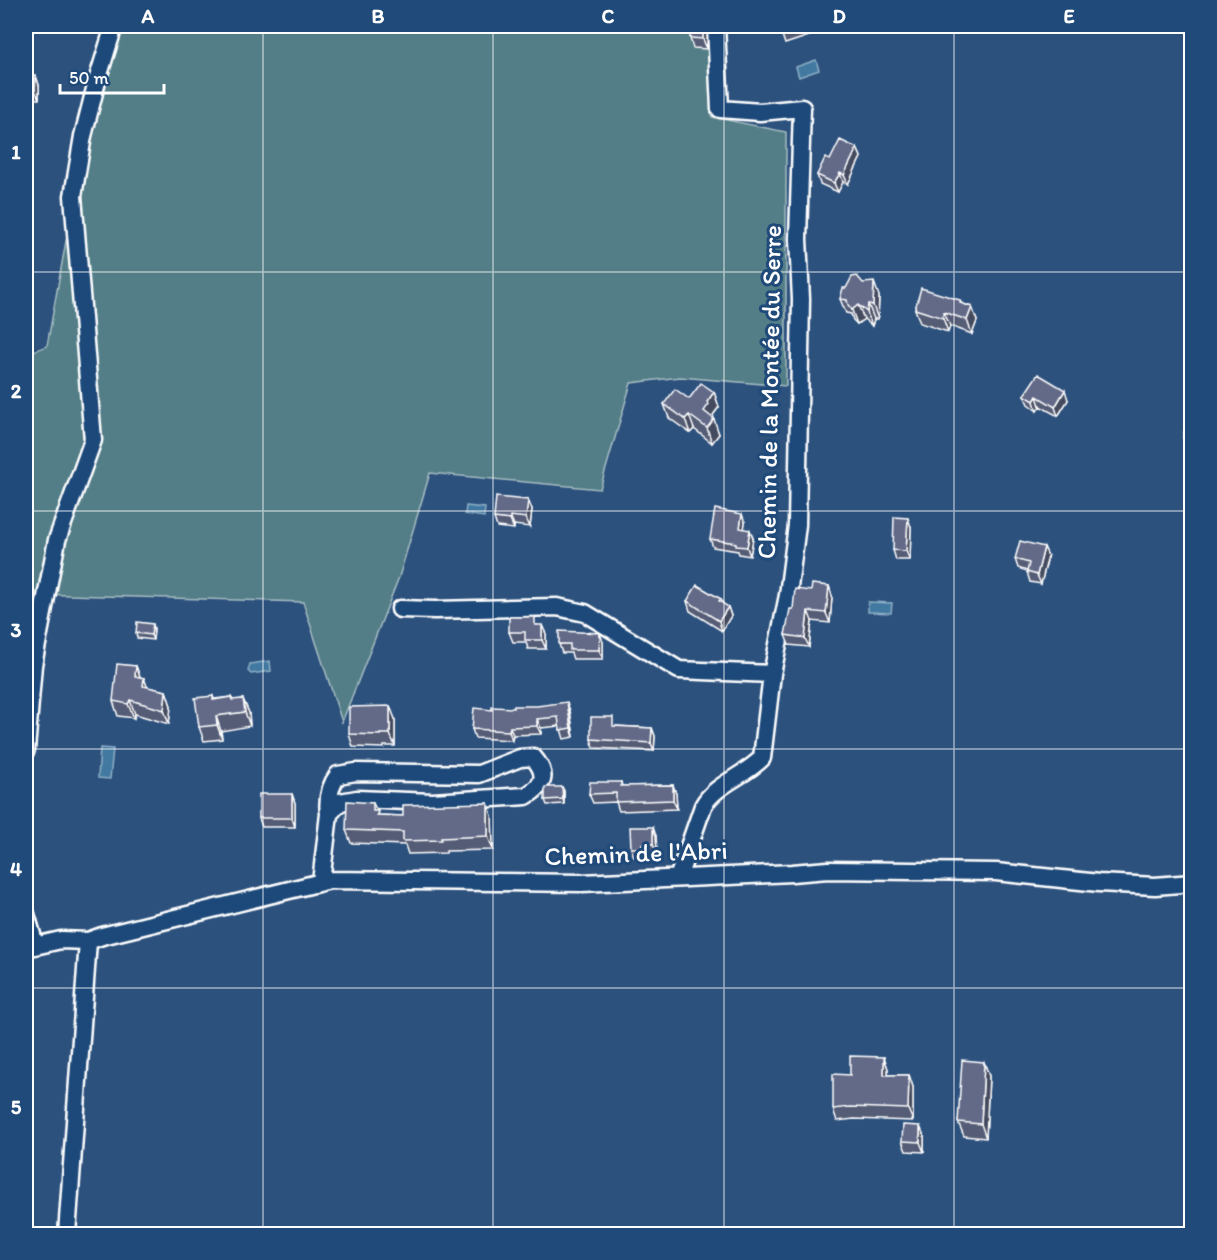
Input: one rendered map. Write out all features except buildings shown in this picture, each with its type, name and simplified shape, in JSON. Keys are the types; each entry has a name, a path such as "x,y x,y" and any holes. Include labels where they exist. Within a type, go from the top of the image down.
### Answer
{"street":[{"path":"26,750 33,664 57,540 93,440 74,196 83,136 114,26"},
{"name":"Chemin de la Montée du Serre","path":"678,878 708,796 753,767 762,758 772,674 788,594 797,525 801,299 798,238 802,108 760,112 720,109 716,26"},
{"path":"400,609 558,607 585,613 680,670 772,674"},
{"path":"321,882 331,784 338,775 356,772 479,774 520,758 533,757 540,765 543,775 538,789 526,796 433,802 357,799 340,802 329,814"},
{"name":"Chemin de l'Abri","path":"30,946 61,940 88,941 330,880 582,883 828,870 996,872 1099,883 1155,886 1191,883"},
{"path":"26,914 30,946"},
{"path":"67,1234 88,941"}],"green space":[{"path":"105,26 710,26 712,117 786,132 786,386 680,377 631,383 600,489 430,473 399,577 342,722 303,602 35,594 26,648 26,354 47,346"}],"water":[{"path":"816,60 819,70 799,77 796,67"},
{"path":"466,506 485,508 484,517 465,514"},
{"path":"868,602 892,603 891,613 868,612"},
{"path":"270,661 271,671 251,674 248,671 250,664"},
{"path":"100,748 113,749 110,779 98,778"}]}
